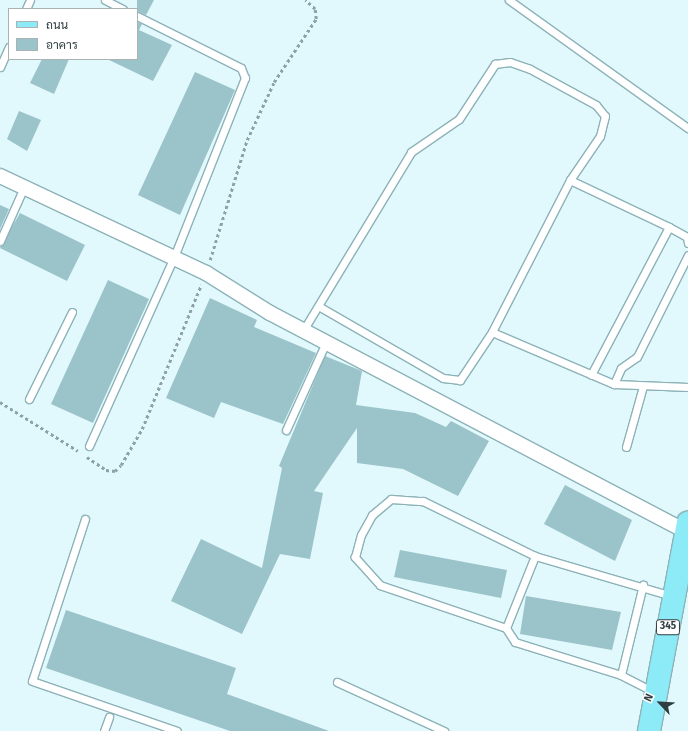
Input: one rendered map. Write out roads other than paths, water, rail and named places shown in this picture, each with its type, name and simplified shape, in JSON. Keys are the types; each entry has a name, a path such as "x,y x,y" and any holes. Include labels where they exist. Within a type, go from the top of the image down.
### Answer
{"main road":[{"name":"345","path":"648,731 687,527"}],"street":[{"path":"0,176 174,257 304,329 687,527"}],"lane":[{"path":"104,0 121,8"},
{"path":"509,0 688,128"},
{"path":"89,446 174,257 245,78 241,68 138,16"},
{"path":"0,67 8,49"},
{"path":"304,329 320,307 411,152 458,120 494,64 510,62 530,69 596,105 605,116 600,136 570,180 492,332 460,380 443,378 320,307"},
{"path":"570,180 669,227 687,237 688,243"},
{"path":"0,241 24,187"},
{"path":"591,375 669,227"},
{"path":"614,384 621,368 638,357 688,255"},
{"path":"29,399 72,312"},
{"path":"492,332 614,384 688,387"},
{"path":"286,430 327,340"},
{"path":"626,447 643,386"},
{"path":"656,693 621,675 515,642 506,628 380,585 355,557 361,534 372,515 391,499 423,501 535,556 643,585 674,596"},
{"path":"85,519 32,681 177,731"},
{"path":"506,628 535,556"},
{"path":"621,675 643,585"},
{"path":"338,682 444,731"},
{"path":"104,731 109,717"}]}
